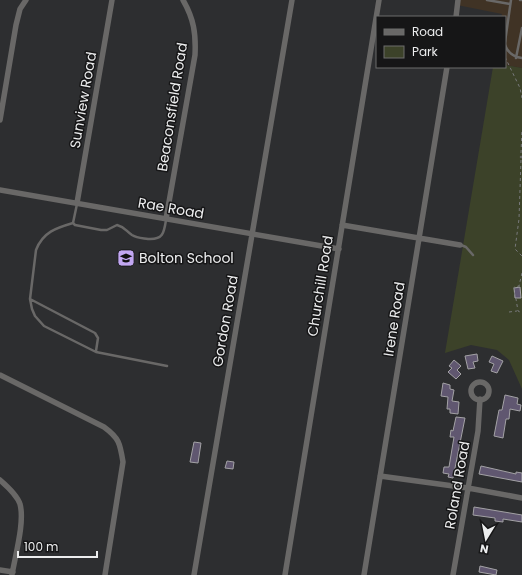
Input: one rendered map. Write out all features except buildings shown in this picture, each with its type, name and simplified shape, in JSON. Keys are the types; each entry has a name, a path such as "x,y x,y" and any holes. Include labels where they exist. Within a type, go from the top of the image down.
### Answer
{"street":[{"path":"0,120 16,25 20,9 26,0"},
{"name":"Sunview Road","path":"77,203 112,0"},
{"name":"Beaconsfield Road","path":"166,220 195,55 195,37 191,13 183,0"},
{"name":"Gordon Road","path":"194,575 292,0"},
{"name":"Churchill Road","path":"376,16 379,0"},
{"path":"456,16 458,0"},
{"name":"Churchill Road","path":"285,575 376,18"},
{"name":"Irene Road","path":"364,575 447,68"},
{"name":"Rae Road","path":"0,190 338,249"},
{"path":"342,224 460,245"},
{"path":"0,375 103,426 115,435 121,446 123,462 104,575"},
{"name":"Roland Road","path":"453,575 478,432 480,399"},
{"path":"380,476 422,483 468,488 522,498"},
{"path":"0,480 13,492 20,503 22,516 12,574 0,570"}],"lane":[{"path":"487,0 510,4"},
{"path":"506,36 511,0"},
{"path":"516,58 522,28"},
{"path":"506,48 507,52 516,58 522,58"},
{"path":"73,223 77,203"},
{"path":"166,220 164,231 160,237 154,239 141,238 132,235 123,227 117,225 107,230 81,227 73,223 61,226 43,237 36,250 30,299 35,316 44,326 96,352 167,366"},
{"path":"460,245 466,247 473,255"},
{"path":"30,299 95,333 98,338 96,352"}],"path":[{"path":"506,59 520,88 522,98"},
{"path":"522,129 520,219 515,249 522,256"},
{"path":"518,311 514,287 519,286 522,273"},
{"path":"509,312 518,311 522,313"}],"shaded area":[{"path":"458,0 522,0 522,68 506,65 506,16 457,5"}],"green space":[{"path":"506,65 522,68 522,389 509,360 497,350 471,345 445,353 493,68 506,68"}],"place":[{"name":"Bolton School","path":"126,258"}]}
